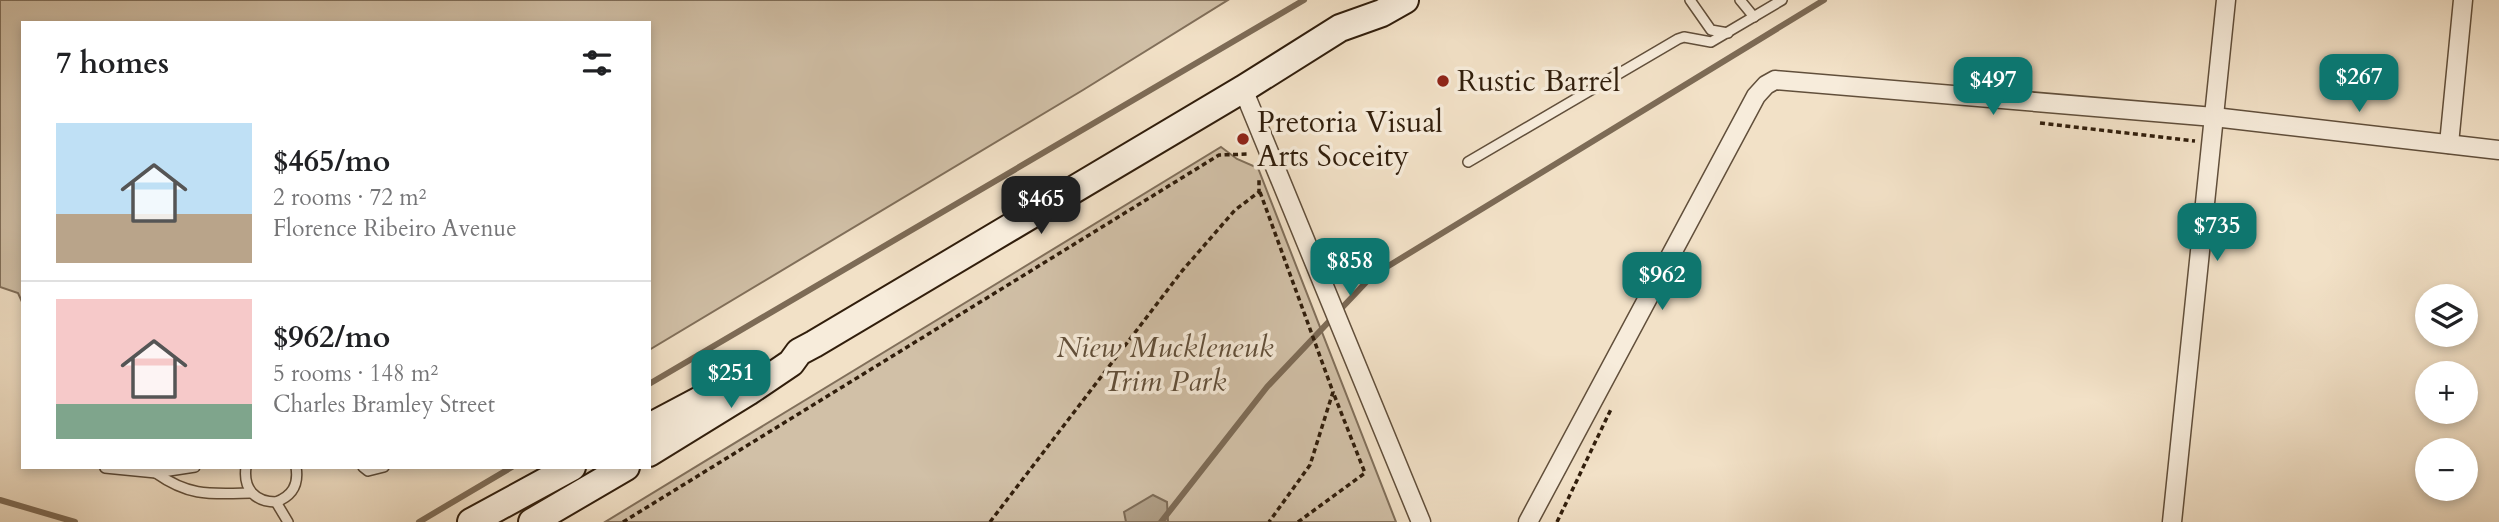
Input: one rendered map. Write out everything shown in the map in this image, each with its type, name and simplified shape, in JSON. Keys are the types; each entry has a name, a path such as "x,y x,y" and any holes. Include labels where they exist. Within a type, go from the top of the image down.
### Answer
{"main road":[{"path":"1340,29 1355,10 1369,0"},
{"path":"651,426 777,359 799,352 1340,29 1382,13 1405,0"},
{"path":"651,452 747,393 791,363 799,352"},
{"path":"471,522 568,469"},
{"path":"533,522 623,469"}],"street":[{"path":"2172,522 2226,0"},
{"path":"2449,144 2463,0"},
{"path":"1528,522 1756,96 1775,80 2214,117 2499,150"},
{"path":"1243,89 1421,522"}],"lane":[{"path":"1690,0 1711,30 1728,33"},
{"path":"1740,0 1754,17"},
{"path":"1468,162 1681,38 1711,41 1782,0"},
{"path":"115,469 156,473 182,469"},
{"path":"246,469 247,485 251,493"},
{"path":"156,473 174,485 201,494 251,493 267,502 276,502 292,493 296,485 296,469"},
{"path":"276,502 288,522"}],"path":[{"path":"2029,122 2210,142"},
{"path":"623,522 1219,155 1258,153"},
{"path":"1259,166 1259,192 1364,473 1298,522"},
{"path":"990,522 1182,271 1235,210 1266,187"},
{"path":"1269,522 1310,466 1333,392"},
{"path":"1557,522 1616,399"}],"green space":[{"path":"0,0 1228,0 651,349 651,21 21,21 21,300 18,293 0,287"},
{"name":"Niew Muckleneuk Trim Park","path":"1221,147 1237,159 1258,168 1396,522 605,522"}],"shaded area":[{"path":"1153,495 1167,502 1168,522 1126,522 1124,512"}],"waterway":[{"path":"651,383 1304,0"},
{"path":"1161,522 1267,387 1372,276 1824,0"},
{"path":"419,522 509,469"},
{"path":"0,500 75,522"}],"place":[{"name":"Rustic Barrel","path":"1443,81"},
{"name":"Pretoria Visual Arts Soceity","path":"1243,139"}]}
